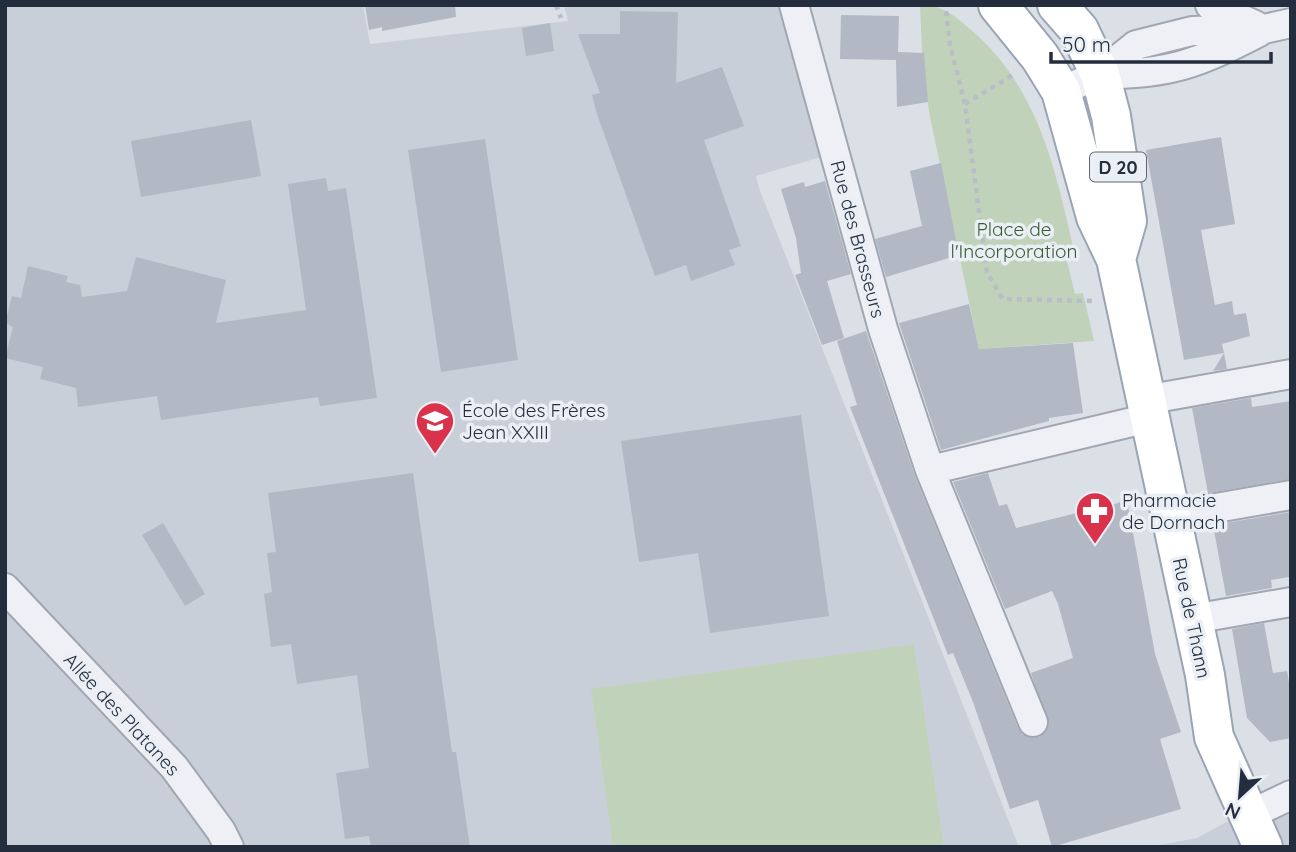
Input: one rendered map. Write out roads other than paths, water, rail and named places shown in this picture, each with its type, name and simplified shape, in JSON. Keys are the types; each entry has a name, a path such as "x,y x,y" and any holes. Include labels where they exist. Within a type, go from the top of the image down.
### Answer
{"main road":[{"name":"Rue de Thann","path":"998,5 1040,57 1061,91 1096,217 1121,276 1214,737 1255,831"},
{"name":"Rue de Thann","path":"1057,5 1079,30 1100,74 1111,116 1127,221 1121,276"}],"street":[{"name":"Rue des Brasseurs","path":"794,5 883,329 930,470 1033,722"},
{"path":"1210,5 1278,26"},
{"path":"1061,91 1100,74 1136,45 1192,31 1278,26"},
{"path":"930,470 1147,409 1291,374"},
{"path":"1170,516 1291,495"},
{"name":"Allée des Platanes","path":"5,588 174,767 221,831 229,847"},
{"path":"1192,619 1291,602"},
{"path":"1255,831 1291,795"}],"place":[{"name":"École des Frères Jean XXIII","path":"435,455"},
{"name":"Pharmacie de Dornach","path":"1095,545"}],"park label":[{"name":"Place de l'Incorporation","path":"1014,240"}]}
